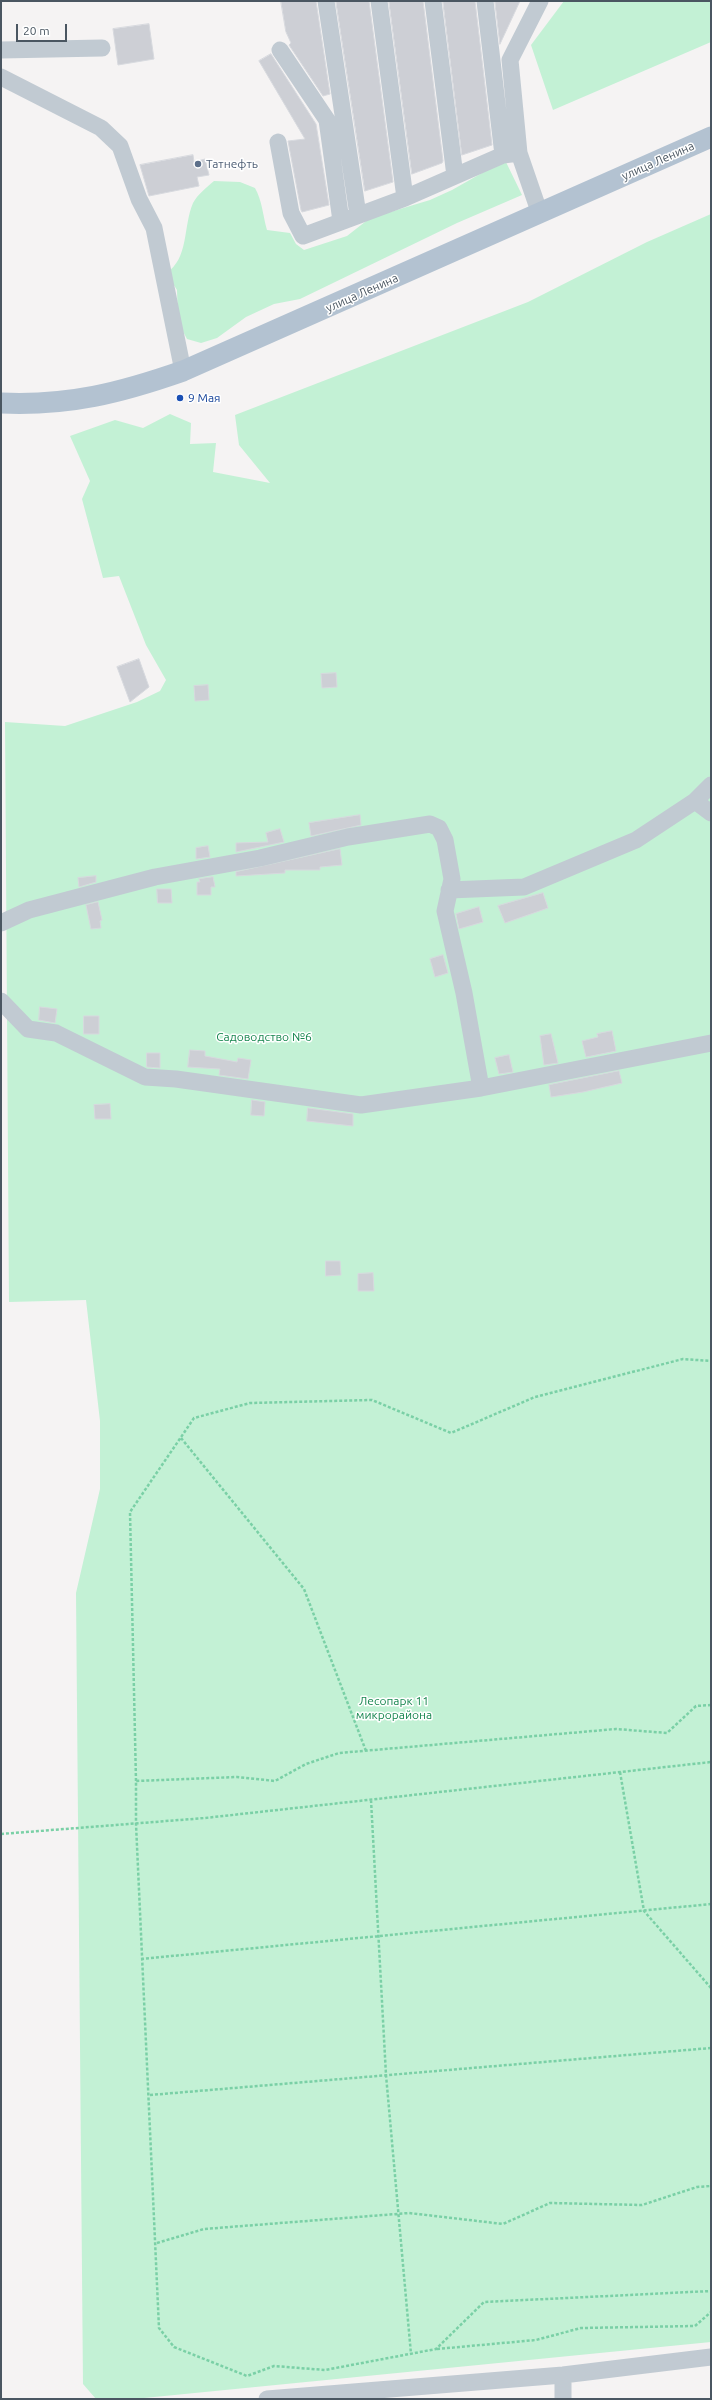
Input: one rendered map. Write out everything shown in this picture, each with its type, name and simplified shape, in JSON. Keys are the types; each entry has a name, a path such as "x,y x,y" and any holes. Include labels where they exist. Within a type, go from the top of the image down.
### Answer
{"main road":[{"name":"улица Ленина","path":"1,403 28,404 76,401 133,388 183,371 711,137"}],"street":[{"path":"326,1 358,215"},
{"path":"379,1 405,198"},
{"path":"433,1 456,176"},
{"path":"485,1 511,154 540,214"},
{"path":"511,154 510,60 540,1"},
{"path":"1,50 102,48"},
{"path":"280,50 327,120 341,221"},
{"path":"1,77 101,128 120,146 139,199 154,228 183,371"},
{"path":"278,142 291,213 303,236 405,198 511,154"},
{"path":"450,890 524,887 636,840 695,801 711,785"},
{"path":"695,801 711,813"},
{"path":"1,923 29,910 155,877 260,858 348,837 430,824 439,828 445,840 452,879 445,911 464,993 481,1088"},
{"path":"1,1001 28,1029 56,1033 145,1077 176,1079 361,1105 481,1088 711,1043"},
{"path":"266,2399 319,2397 563,2375 711,2357"},
{"path":"563,2375 563,2399"}],"path":[{"path":"711,1361 683,1359 535,1397 451,1433 372,1400 250,1403 194,1418 130,1512 136,1824 141,1959 150,2095 157,2243 159,2328 174,2347 247,2376 274,2366 325,2370 436,2349 536,2340 581,2328 695,2326 711,2312"},
{"path":"181,1438 304,1589 366,1751"},
{"path":"136,1781 237,1777 275,1781 313,1762 339,1753 616,1729 667,1733 696,1706 711,1705"},
{"path":"1,1834 136,1824 371,1800 711,1762"},
{"path":"620,1772 644,1910 711,1988"},
{"path":"371,1800 386,2075 397,2214 411,2354"},
{"path":"141,1959 711,1904"},
{"path":"150,2095 711,2048"},
{"path":"157,2243 204,2230 410,2213 503,2224 550,2203 642,2205 697,2187 711,2186"},
{"path":"436,2349 484,2302 711,2291"}],"green space":[{"path":"564,1 711,1 711,42 553,110 531,45"},
{"path":"505,160 522,195 457,223 300,299 274,304 246,317 217,338 201,343 187,339 178,322 177,290 166,273 179,259 193,203 214,181 240,182 255,188 261,203 267,230 290,233 296,244 304,250 347,236 370,218 430,200 452,190"},
{"path":"711,214 711,2342 134,2399 96,2399 83,2384 76,1593 100,1489 100,1421 86,1300 9,1302 5,722 65,726 137,702 160,691 166,680 146,645 119,576 103,578 82,499 90,481 70,436 115,420 143,428 170,414 191,423 190,444 216,443 213,472 270,483 239,445 235,415 528,302 647,242"}],"building":[{"path":"281,1 316,1 330,94 323,96 289,45 291,43 286,32"},
{"path":"336,1 369,1 393,182 365,191"},
{"path":"389,1 423,1 443,161 442,163 412,174"},
{"path":"443,1 475,1 492,145 462,155"},
{"path":"495,1 520,1 500,44"},
{"path":"149,24 154,59 118,65 113,29"},
{"path":"271,54 316,124 329,205 302,212 301,210 288,141 305,139 259,61"},
{"path":"193,155 194,162 205,159 209,175 197,177 199,186 149,196 140,165"},
{"path":"139,659 149,687 130,702 117,667"},
{"path":"336,673 337,687 322,688 321,674"},
{"path":"208,685 209,700 195,701 194,686"},
{"path":"360,815 361,825 311,836 309,823"},
{"path":"280,829 284,842 236,852 236,843 268,842 266,833"},
{"path":"208,846 210,857 196,859 196,848"},
{"path":"340,849 342,865 320,867 320,870 285,870 285,873 236,876 236,872"},
{"path":"96,876 96,882 79,887 78,878"},
{"path":"213,877 215,887 211,887 211,895 197,895 197,882 200,882 199,879"},
{"path":"157,889 171,889 172,903 158,903"},
{"path":"543,893 548,908 505,923 498,906"},
{"path":"98,902 102,920 100,921 101,928 91,929 86,905"},
{"path":"479,907 483,922 459,929 456,914"},
{"path":"443,955 448,973 435,977 430,959"},
{"path":"40,1007 57,1009 55,1023 39,1020"},
{"path":"84,1016 99,1016 99,1034 84,1034"},
{"path":"612,1031 616,1051 586,1057 582,1041 598,1037 597,1034"},
{"path":"551,1034 558,1063 544,1065 540,1036"},
{"path":"190,1050 205,1051 205,1056 237,1062 238,1058 251,1060 248,1079 219,1075 220,1069 188,1067"},
{"path":"147,1053 160,1053 160,1068 147,1067"},
{"path":"509,1055 513,1072 499,1074 495,1058"},
{"path":"619,1071 622,1083 583,1092 551,1097 549,1085"},
{"path":"252,1100 265,1102 264,1116 251,1115"},
{"path":"110,1104 111,1119 95,1119 94,1105"},
{"path":"308,1108 353,1114 353,1126 307,1121"},
{"path":"326,1261 340,1261 341,1275 326,1276"},
{"path":"373,1273 374,1291 358,1291 358,1274"}],"place":[{"name":"Татнефть","path":"198,164"},
{"name":"9 Мая","path":"180,398"}],"park label":[{"name":"Садоводство №6","path":"264,1037"},
{"name":"Лесопарк 11 микрорайона","path":"394,1708"}]}
